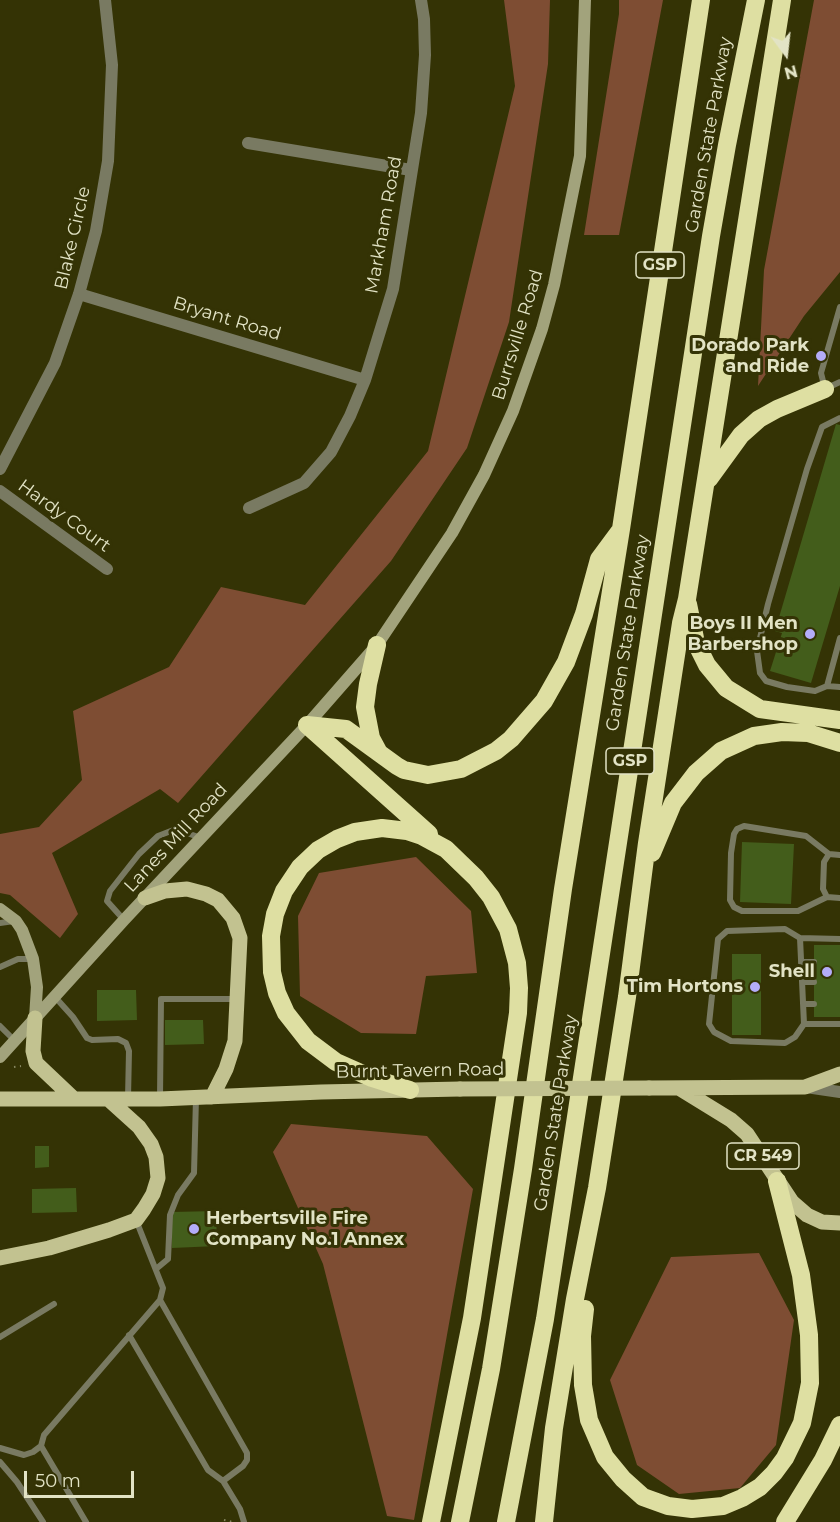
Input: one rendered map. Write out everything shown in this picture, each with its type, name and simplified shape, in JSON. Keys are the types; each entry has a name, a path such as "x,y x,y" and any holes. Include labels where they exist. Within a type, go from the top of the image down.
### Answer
{"highway":[{"name":"Garden State Parkway","path":"460,1522 491,1369 523,1169 563,889 621,530 701,0"},
{"name":"Garden State Parkway","path":"506,1522 545,1319 711,236 756,0"},
{"path":"544,1521 554,1428 575,1299 597,1188 681,623 687,599 782,0"},
{"path":"705,485 741,435 759,419 777,409 833,386"},
{"path":"308,725 346,729 404,770 428,775 461,769 488,756 511,739 544,701 566,662 584,614 599,559 621,530"},
{"path":"687,599 696,643 707,665 726,688 760,709 840,720"},
{"path":"378,645 365,707 371,738 379,753"},
{"path":"308,725 476,878 491,897 508,929 517,963 518,1013 472,1318 431,1522"},
{"path":"643,874 673,803 696,773 721,751 754,736 782,732 808,733 840,743"},
{"path":"410,1090 372,1078 336,1062 308,1041 286,1013 277,993 272,972 271,936 275,914 289,883 300,867 318,850 337,839 355,832 382,828 408,831 446,849"},
{"path":"597,1188 582,1336 583,1385 589,1420 605,1457 629,1485 643,1497 668,1506 692,1509 723,1506 760,1487 785,1458 802,1423 810,1383 809,1335 801,1275 777,1181"},
{"path":"785,1522 823,1460 840,1425"}],"main road":[{"name":"Burrsville Road","path":"378,645 452,533 484,475 513,411 542,329 554,285 580,156 585,0"},
{"name":"Lanes Mill Road","path":"0,1057 123,920 308,725 378,645"},
{"path":"145,898 165,891 187,889 206,894 218,900 233,918 240,938 236,1041 226,1069 212,1097"},
{"path":"0,909 16,921 33,958 37,987 33,1051 36,1063 73,1098"},
{"path":"805,1087 840,1074"},
{"name":"Burnt Tavern Road","path":"0,1099 160,1099 460,1089 805,1087"},
{"name":"CR 549","path":"679,1088 731,1120 747,1134 792,1202 807,1215 822,1222 840,1223"},
{"path":"0,1258 49,1248 136,1220 153,1194 158,1178 156,1157 151,1144 139,1127 108,1099"}],"street":[{"name":"Blake Circle","path":"0,469 55,363 79,294 96,231 108,161 112,65 105,0"},
{"name":"Markham Road","path":"249,508 304,483 331,452 350,416 364,380 393,289 421,113 425,55 421,0"},
{"path":"248,143 411,170"},
{"name":"Bryant Road","path":"79,294 364,380"},
{"name":"Hardy Court","path":"0,491 107,569"},
{"name":"Burnt Tavern Road","path":"805,1087 840,1092"}],"lane":[{"path":"833,386 821,373 840,308"},
{"path":"840,418 822,427 797,503 757,651 760,673 766,681 815,691 826,686 840,687"},
{"path":"826,686 840,638"},
{"path":"840,855 829,854 806,836 744,826 737,829 734,834 731,853 730,900 734,907 742,911 798,911 828,897 840,898"},
{"path":"123,920 107,901 110,891 140,854 158,836 176,829 201,838"},
{"path":"828,897 823,889 823,880 824,862 829,854"},
{"path":"0,923 16,921"},
{"path":"800,939 804,1024 795,1036 785,1043 731,1041 714,1032 710,1024 718,939 727,931 784,928 800,939 840,939"},
{"path":"0,967 18,959 33,958"},
{"path":"801,962 814,962"},
{"path":"802,982 814,982"},
{"path":"54,996 73,1017 87,1038 92,1040 118,1039 126,1043 129,1051 128,1099"},
{"path":"160,1099 161,999 238,999"},
{"path":"803,1004 814,1004"},
{"path":"804,1024 840,1024"},
{"path":"0,1026 14,1040"},
{"path":"156,1269 168,1259 170,1215 178,1195 194,1173 196,1098"},
{"path":"0,1448 24,1455 41,1446 44,1435 160,1300 163,1288 136,1220"},
{"path":"160,1300 247,1453 247,1460 243,1466 223,1481"},
{"path":"0,1337 54,1304"},
{"path":"129,1335 208,1470 223,1481 240,1509 244,1522"},
{"path":"41,1446 86,1522"},
{"path":"0,1462 17,1482 43,1522"}],"path":[{"path":"224,1520 236,1522"}],"shaded area":[{"path":"504,0 550,0 548,64 509,322 467,448 391,561 178,803 160,789 52,853 78,914 60,938 10,895 0,893 0,834 39,827 82,780 73,711 169,667 221,587 305,605 428,451 515,86"},
{"path":"619,0 663,0 619,235 584,235 619,14"},
{"path":"814,0 840,0 840,272 804,316 758,386 764,270"},
{"path":"416,857 471,911 477,973 426,976 416,1034 361,1033 300,996 298,916 319,873"},
{"path":"291,1124 427,1136 473,1189 414,1520 387,1516 323,1264 273,1152"},
{"path":"759,1253 794,1320 776,1445 740,1488 679,1494 637,1465 610,1380 671,1257"}],"building":[{"path":"836,424 840,425 840,586 811,683 770,671 782,633 775,631"},
{"path":"742,842 794,844 791,904 740,902"},
{"name":"Shell","path":"814,945 840,945 840,1017 814,1017"},
{"path":"732,954 761,954 761,1035 732,1035"},
{"path":"97,990 136,990 137,1020 97,1021"},
{"path":"165,1020 203,1020 204,1044 165,1045"},
{"path":"35,1146 49,1146 49,1167 35,1168"},
{"path":"76,1188 77,1212 32,1213 32,1189"},
{"name":"Herbertsville Fire Company No.1 Annex","path":"216,1211 217,1246 172,1248 172,1212"}],"place":[{"name":"Dorado Park and Ride","path":"821,356"},
{"name":"Boys II Men Barbershop","path":"810,634"},
{"name":"Shell","path":"827,972"},
{"name":"Tim Hortons","path":"755,987"},
{"name":"Herbertsville Fire Company No.1 Annex","path":"194,1229"}]}
